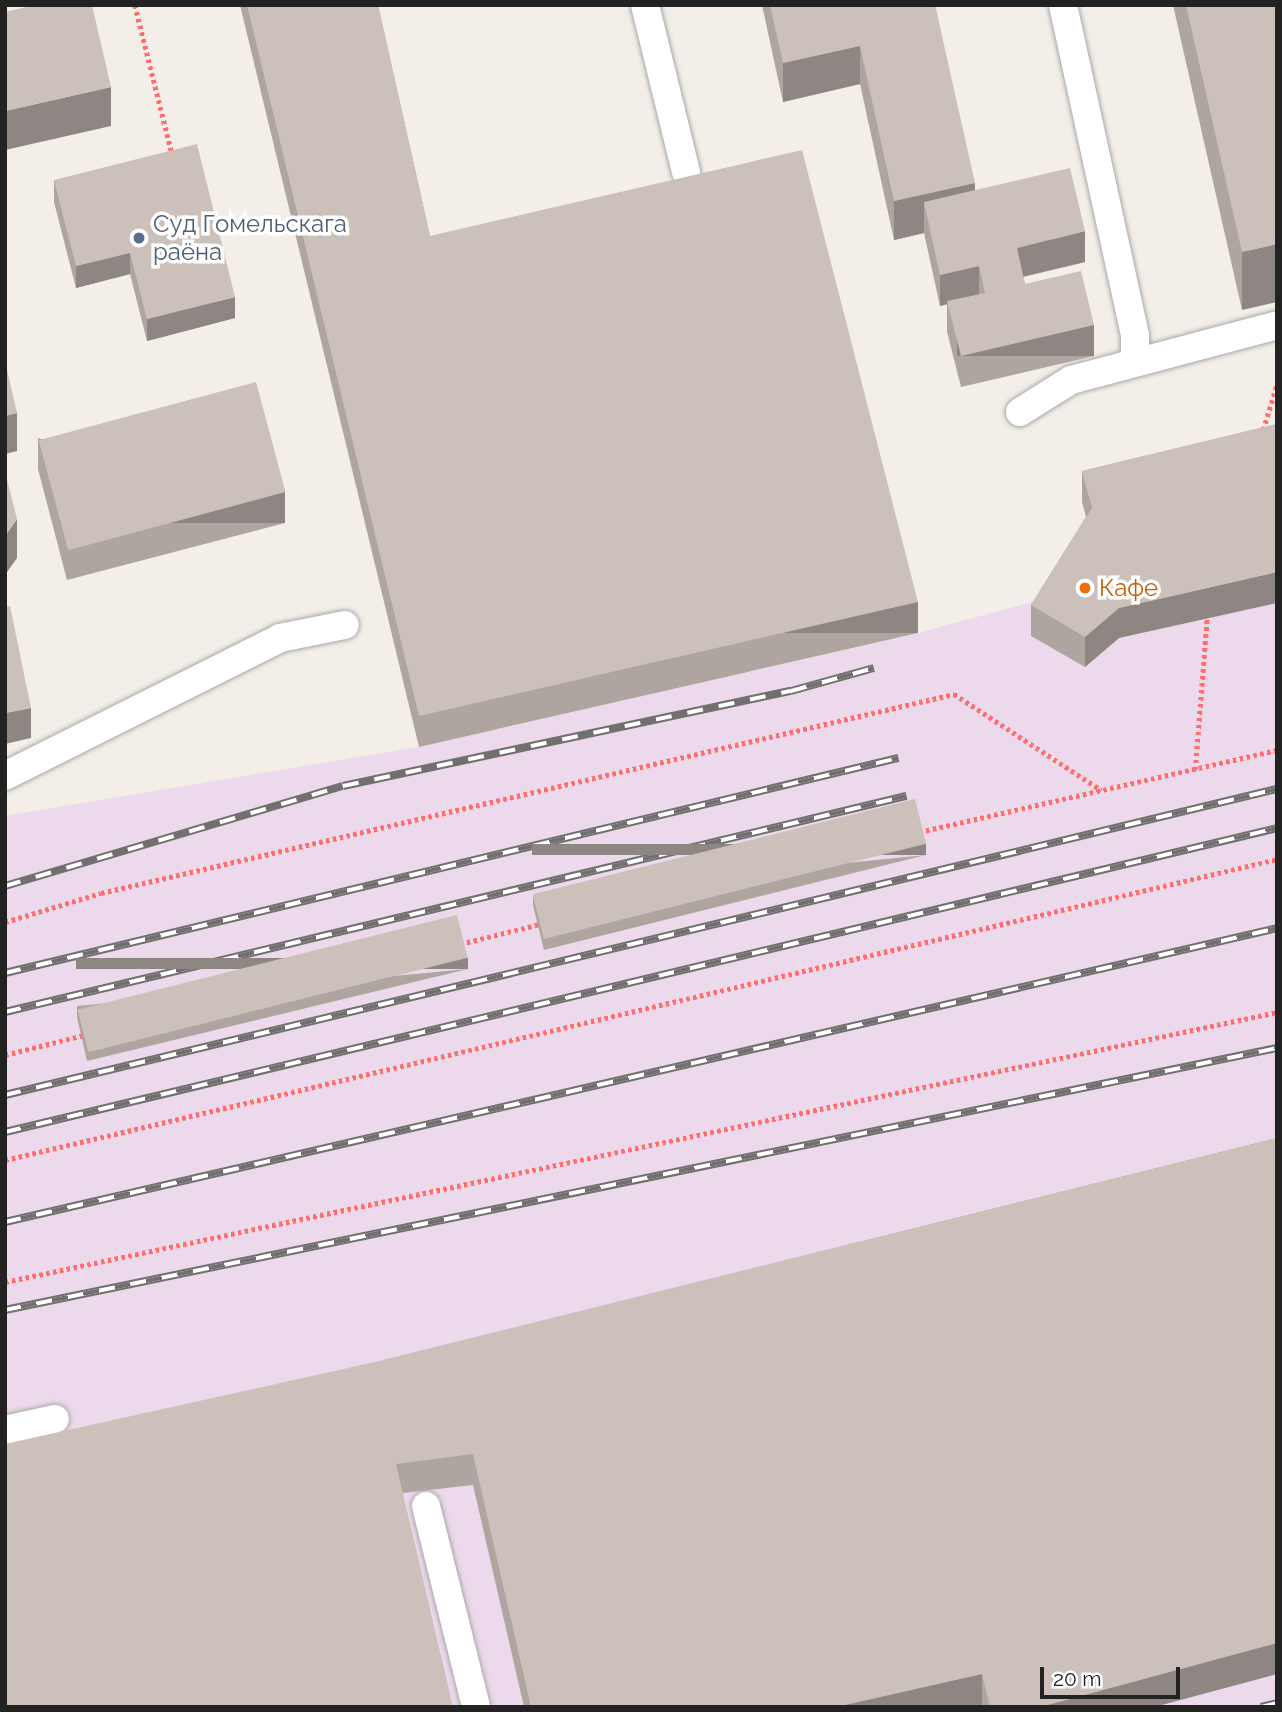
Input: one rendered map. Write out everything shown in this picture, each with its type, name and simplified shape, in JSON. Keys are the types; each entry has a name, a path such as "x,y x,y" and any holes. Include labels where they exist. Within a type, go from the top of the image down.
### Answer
{"lane":[{"path":"645,5 685,172"},
{"path":"1063,5 1132,322 1135,361"},
{"path":"1020,412 1071,380 1277,325"},
{"path":"5,776 280,638 345,625"},
{"path":"5,1430 55,1419"},
{"path":"426,1506 476,1707"}],"path":[{"path":"135,5 177,171"},
{"path":"1262,435 1277,384"},
{"path":"1195,770 1207,619"},
{"path":"5,922 101,893 954,694 1101,791"},
{"path":"911,834 1277,750"},
{"path":"5,1160 1277,859"},
{"path":"452,946 546,923"},
{"path":"5,1282 1277,1012"},
{"path":"5,1055 87,1035"}],"shaded area":[{"path":"1277,535 1277,1707 5,1707 5,816 419,747 918,633"}],"building":[{"path":"35,5 92,5 111,87 5,111 5,12"},
{"path":"247,5 378,5 430,236 802,150 918,602 419,716"},
{"path":"770,5 935,5 975,183 894,201 860,46 783,63"},
{"path":"1186,5 1277,5 1277,244 1242,252"},
{"name":"Суд Гомельскага раёна","path":"197,144 235,297 147,319 130,253 76,266 54,180"},
{"path":"1070,168 1085,231 1017,248 1025,284 1081,271 1094,325 961,356 947,301 985,293 979,266 940,275 924,202"},
{"path":"5,361 17,413 5,416"},
{"path":"256,382 286,492 68,550 39,440"},
{"path":"1277,424 1277,572 1119,608 1085,637 1031,605 1092,508 1082,471"},
{"path":"5,471 17,519 5,536"},
{"path":"10,606 31,708 5,713 5,607"},
{"path":"915,799 926,844 544,939 533,894"},
{"path":"457,915 468,958 88,1052 78,1010"},
{"path":"1277,1138 1277,1643 1040,1707 990,1707 982,1674 836,1707 531,1707 473,1454 396,1464 453,1707 5,1707 5,1444 384,1360"}],"railway":[{"path":"5,886 343,786 791,691 874,668"},
{"path":"5,973 898,758"},
{"path":"5,1095 1277,789"},
{"path":"5,1012 906,796"},
{"path":"5,1132 1277,828"},
{"path":"5,1222 1277,928"},
{"path":"5,1310 1277,1048"},
{"path":"1261,1707 1277,1703"}],"place":[{"name":"Суд Гомельскага раёна","path":"139,238"},
{"name":"Кафе","path":"1085,588"}]}
